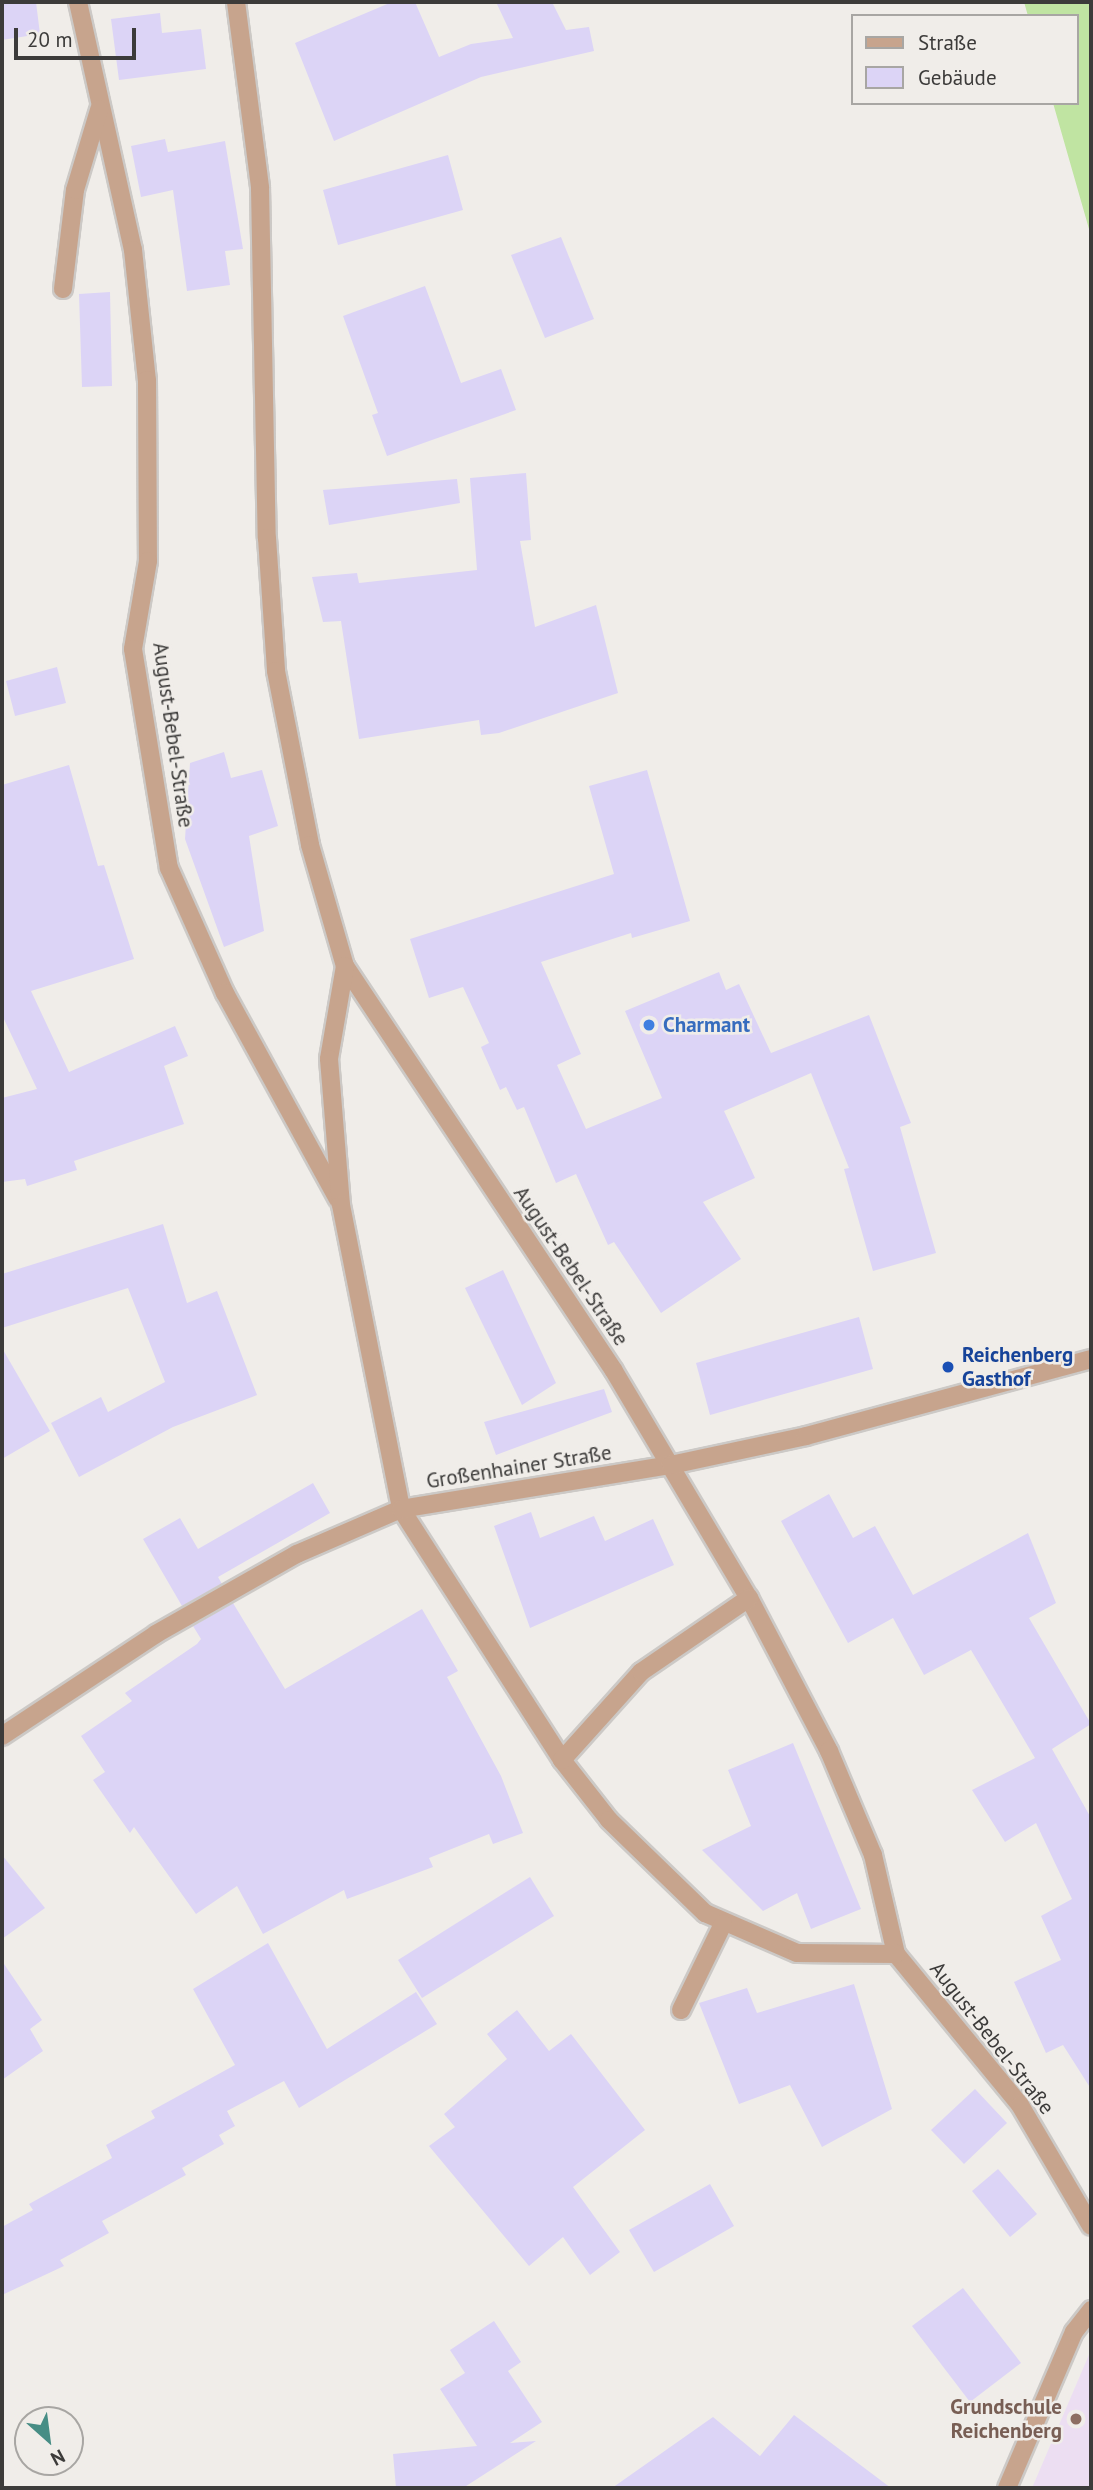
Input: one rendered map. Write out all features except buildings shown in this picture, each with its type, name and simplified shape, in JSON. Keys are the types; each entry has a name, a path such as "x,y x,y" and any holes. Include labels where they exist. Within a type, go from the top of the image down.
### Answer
{"street":[{"name":"August-Bebel-Straße","path":"78,2 99,110 133,250 147,380 148,561 133,649 170,867 225,993 341,1205"},
{"name":"August-Bebel-Straße","path":"236,2 260,188 267,538 276,671 310,845 345,966 614,1371 749,1598 829,1751 873,1855 896,1954 1020,2105 1091,2226"},
{"name":"August-Bebel-Straße","path":"63,289 75,190 99,110"},
{"name":"August-Bebel-Straße","path":"345,966 329,1059 341,1205 401,1509 562,1760 609,1821 705,1913 723,1924 797,1953 896,1954"},
{"name":"Großenhainer Straße","path":"2,1736 156,1634 297,1554 401,1509 671,1465 806,1436 1091,1359"},
{"path":"562,1760 641,1672 749,1598"},
{"path":"681,2010 723,1924"},
{"path":"1007,2488 1074,2332 1091,2310"}],"shaded area":[{"name":"Grundschule Reichenberg","path":"1091,2350 1091,2488 1032,2488"}],"green space":[{"path":"1024,2 1091,2 1091,236 1054,105 1079,105 1079,14 1027,14"}],"place":[{"name":"Charmant","path":"649,1025"},
{"name":"Reichenberg Gasthof","path":"948,1367"},
{"name":"Grundschule Reichenberg","path":"1076,2419"}]}
